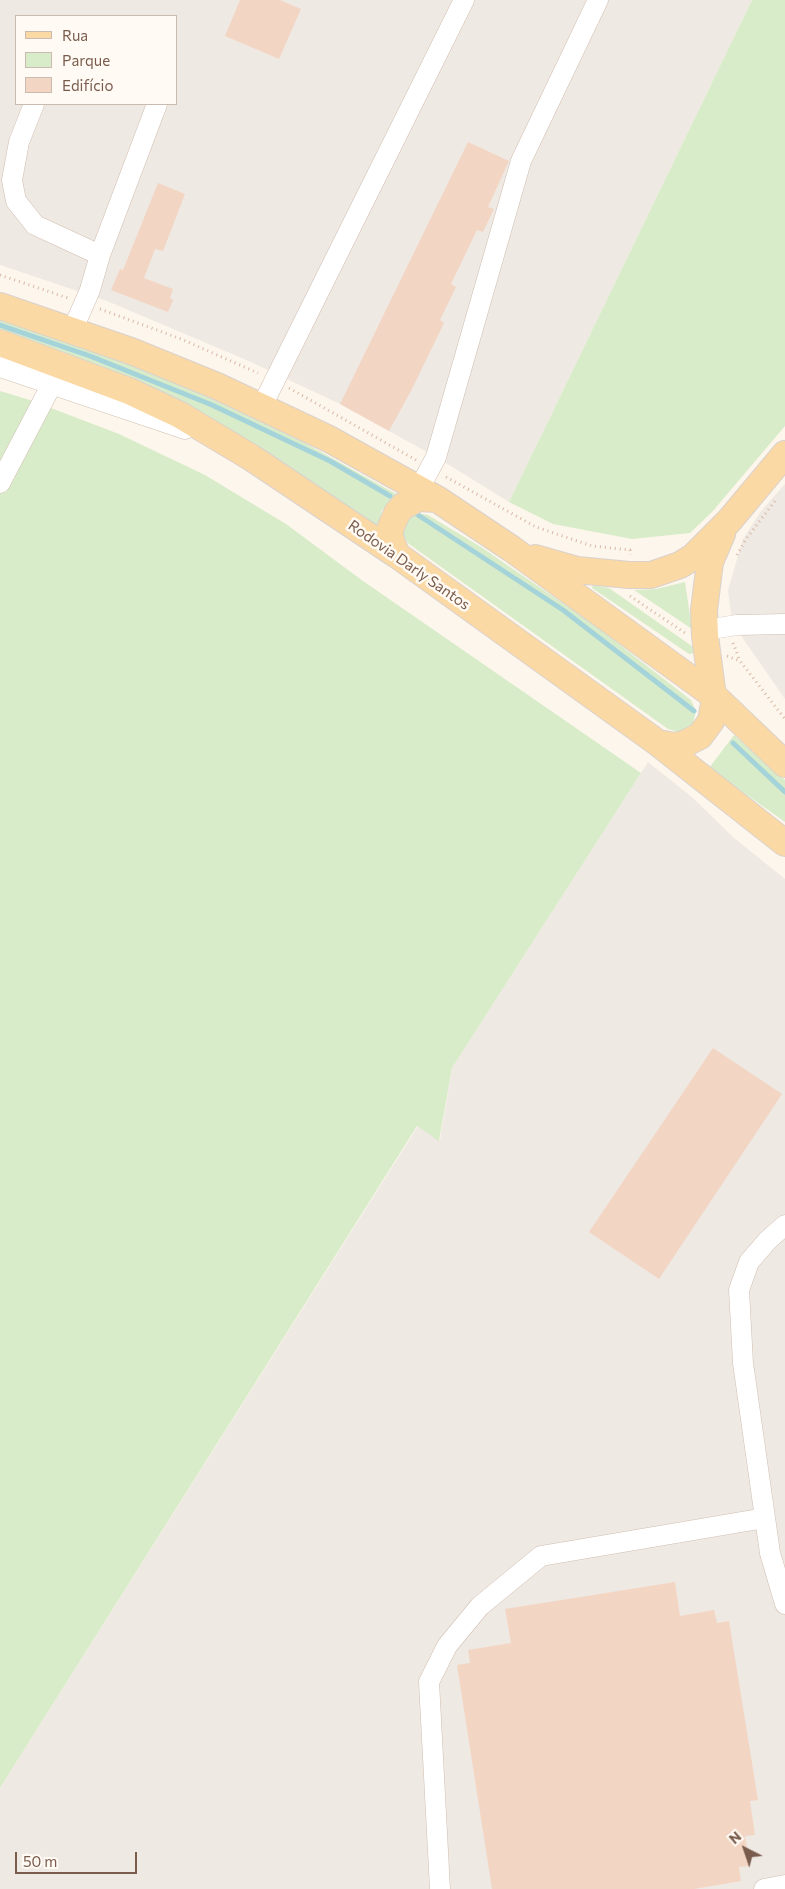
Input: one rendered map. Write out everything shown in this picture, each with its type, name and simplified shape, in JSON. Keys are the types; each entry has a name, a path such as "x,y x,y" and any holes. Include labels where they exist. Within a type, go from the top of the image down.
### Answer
{"main road":[{"path":"0,306 181,371 262,406 329,439 428,494 512,549 712,695 783,762"},
{"name":"Rodovia Darly Santos","path":"0,343 129,391 180,416 228,443 398,555 658,743 785,843"},
{"path":"512,549 533,558 577,570 629,575 651,574 680,565 693,556 729,521 785,454"},
{"path":"398,555 393,547 390,529 397,512 403,506 428,494"},
{"path":"729,521 710,562 706,593 718,641 740,705 783,762"},
{"path":"658,743 666,745 684,744 700,736 710,721 713,713 712,695 718,641"}],"street":[{"path":"262,406 464,0"},
{"path":"428,494 436,457 521,161 598,0"},
{"path":"34,105 19,142 12,180 16,200 35,225 100,254"},
{"path":"72,331 90,290 100,254 157,105"},
{"path":"0,367 228,443"},
{"path":"0,483 52,384"},
{"path":"718,641 785,624"},
{"path":"785,1225 768,1240 749,1262 738,1290 743,1363 770,1553 785,1604"},
{"path":"440,1889 429,1682 448,1646 480,1606 541,1556 765,1518"},
{"path":"764,1889 785,1885"}],"path":[{"path":"734,561 746,539 776,500"},
{"path":"629,575 629,595 718,641 785,719"}],"shaded area":[{"path":"0,0 752,0 509,502 436,457 340,404 251,362 107,301 0,265"},
{"path":"785,484 785,699 744,640 731,614 728,590 743,539 761,511"},
{"path":"648,762 693,798 733,837 785,879 785,1889 0,1889 0,1788 418,1126 440,1140 452,1068"}],"green space":[{"path":"752,0 785,0 785,426 712,512 690,533 632,539 553,524 509,502"},
{"path":"0,317 135,366 210,398 305,443 398,495 382,510 378,530 0,335"},
{"path":"0,391 30,400 119,434 205,475 286,524 363,581 641,773 452,1068 439,1141 417,1126 0,1788"},
{"path":"417,513 428,515 481,547 593,624 691,700 696,711 693,723 679,732 668,729 409,544 403,536 402,527 407,517"},
{"path":"685,582 692,629 634,590 656,589"},
{"path":"593,585 609,588 696,649 695,653 689,654 592,588"},
{"path":"734,735 785,780 785,822 709,768"}],"building":[{"path":"240,0 280,0 301,9 279,59 225,36"},
{"path":"468,142 509,161 488,207 494,209 483,232 477,230 451,284 456,287 440,320 444,323 389,431 340,404"},
{"path":"158,183 185,194 163,251 155,249 144,278 173,289 170,298 173,300 168,312 111,290 120,269 123,270"},
{"path":"713,1048 782,1094 659,1279 589,1232"},
{"path":"675,1582 680,1616 714,1610 717,1623 729,1621 758,1800 750,1801 755,1835 745,1836 750,1866 739,1867 741,1881 694,1889 492,1889 457,1665 470,1663 468,1650 511,1643 505,1609"}],"waterway":[{"path":"0,325 90,356 212,405 330,461 390,496"},
{"path":"418,515 563,610 694,711"},
{"path":"733,743 785,792"}]}
